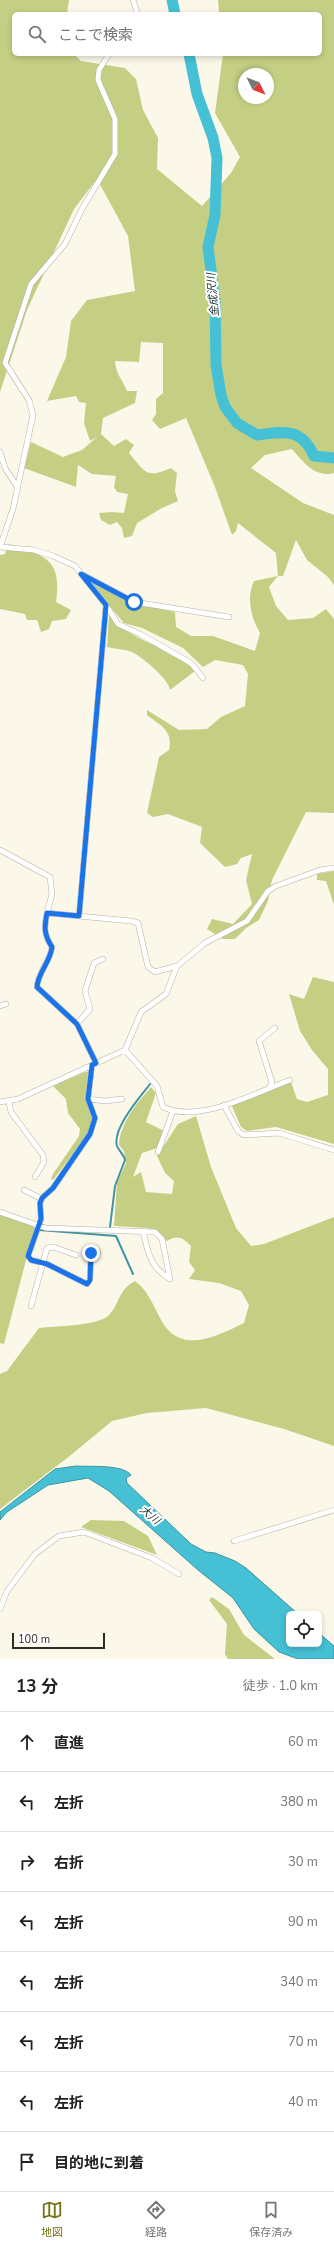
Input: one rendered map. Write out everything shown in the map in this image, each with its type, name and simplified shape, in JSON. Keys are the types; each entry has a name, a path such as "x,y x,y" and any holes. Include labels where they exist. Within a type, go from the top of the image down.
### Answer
{"street":[{"path":"134,0 137,12"},
{"path":"107,56 99,70 98,80 115,119 115,154 82,209 65,244 31,284 5,363 29,400 33,415 13,509 0,547 21,548 53,556 75,566 106,605 118,624 140,634 191,663 203,678"},
{"path":"0,452 6,468 18,488"},
{"path":"81,574 134,602 229,617"},
{"path":"79,916 106,605"},
{"path":"0,850 50,877 52,894 44,927 47,939 52,947 50,958 38,976 37,987 77,1024 94,1064 88,1099 95,1118 90,1134 53,1188 42,1199 39,1225 28,1256 31,1260 87,1284 90,1280 91,1253"},
{"path":"47,913 131,921 138,923 148,967 155,972 177,966 205,943 247,921 268,891 276,886 320,870 334,868"},
{"path":"77,1024 90,1009 85,990 94,963 103,959"},
{"path":"0,1102 9,1102 125,1050 141,1012 166,994 177,966"},
{"path":"0,1006 6,1004"},
{"path":"270,1087 272,1082 259,1040 275,1028"},
{"path":"125,1050 157,1086 163,1107 173,1111 209,1110 290,1080"},
{"path":"88,1099 105,1101 122,1099"},
{"path":"9,1102 11,1112 43,1155 44,1162 35,1177"},
{"path":"224,1105 238,1131 244,1135 279,1133 334,1150"},
{"path":"158,1152 173,1111"},
{"path":"24,1190 42,1199"},
{"path":"0,1212 46,1228 155,1232 162,1239 170,1278 157,1270 150,1260 143,1232"},
{"path":"31,1306 47,1248 50,1247 76,1255"},
{"path":"85,1252 98,1252"},
{"path":"234,1541 334,1510"},
{"path":"0,1609 7,1591 35,1554 59,1536 84,1532 152,1558 179,1574"}],"green space":[{"path":"0,0 69,0 67,12 12,12 12,56 76,56 81,61 125,68 136,79 143,110 158,138 157,169 202,206 231,173 240,157 215,113 223,56 322,56 322,12 219,12 218,0 334,0 334,473 327,474 315,471 305,464 292,449 265,455 251,468 303,503 334,515 334,585 328,577 307,560 296,540 283,576 278,576 276,553 238,523 236,531 232,535 215,487 186,418 160,429 152,420 156,414 156,399 163,393 163,343 141,342 139,362 115,361 118,373 127,391 137,391 135,403 103,418 101,434 114,446 126,439 134,445 129,453 147,472 156,473 171,468 177,473 175,491 178,501 162,508 137,523 132,536 124,538 122,528 117,522 110,525 101,520 99,513 124,513 128,494 117,492 114,487 116,476 92,474 78,465 76,487 24,468 31,442 63,457 82,450 97,437 90,441 84,423 86,403 79,402 76,396 47,401 66,357 71,321 87,300 135,291 128,236 97,179 74,209 27,310 0,392"},
{"path":"9,544 41,556 53,567 57,587 56,602 71,610 66,619 52,621 49,629 41,632 37,620 27,620 25,614 0,609 0,555 5,554"},
{"path":"278,576 269,587 276,606 288,620 313,618 326,609 334,619 334,813 306,812 272,880 268,901 259,920 246,928 235,939 223,939 207,929 212,919 233,924 252,904 246,880 252,854 241,858 237,864 225,867 200,843 202,827 168,814 153,817 147,813 159,757 169,750 170,743 165,729 147,715 147,710 179,730 207,729 221,717 245,706 248,674 243,665 215,660 203,667 183,648 142,628 124,623 89,582 132,603 175,612 176,627 191,636 213,636 255,651 260,633 254,621 250,601 250,594 254,581"},
{"path":"109,615 128,632 174,656 195,671 170,690 160,674 148,663 132,652 107,647"},
{"path":"334,871 334,905 326,881 317,880 317,874"},
{"path":"313,977 334,982 334,1144 276,1127 247,1131 241,1127 231,1104 291,1082 297,1099 307,1102 328,1095 328,1069 312,1050 300,1031 289,994 304,999"},
{"path":"88,1072 86,1094 92,1118 91,1125 87,1135 53,1180 51,1179 53,1174 79,1136 80,1129 68,1113 66,1099 53,1086"},
{"path":"151,1087 156,1093 146,1122 164,1131 157,1148 142,1153 133,1177 141,1172 146,1192 172,1194 174,1181 165,1173 157,1156 178,1124 196,1116 211,1167 236,1228 251,1246 264,1244 334,1217 334,1446 284,1429 206,1408 147,1413 112,1421 71,1455 0,1509 0,1374 7,1371 39,1328 76,1325 104,1319 116,1306 125,1289 135,1281 146,1292 167,1328 176,1336 186,1340 208,1338 244,1323 249,1305 241,1291 219,1283 189,1279 195,1270 189,1262 191,1246 185,1241 177,1237 167,1241 148,1228 114,1226 117,1183 126,1163 124,1151 119,1145 122,1129 130,1114"},
{"path":"0,1213 35,1226 4,1344 0,1343"},
{"path":"91,1520 124,1521 148,1536 157,1555 81,1527"},
{"path":"212,1597 229,1609 244,1635 275,1659 228,1659 225,1654 227,1624 209,1600"}],"water":[{"name":"大川","path":"76,1466 97,1466 127,1471 131,1475 126,1478 127,1483 191,1544 206,1552 215,1553 235,1561 246,1568 295,1611 286,1611 286,1647 322,1647 322,1636 334,1646 334,1659 298,1659 279,1652 254,1629 233,1598 198,1570 109,1491 88,1478 48,1485 7,1512 0,1520 0,1512 55,1469"}],"waterway":[{"name":"金成沢川","path":"172,0 175,12"},
{"name":"金成沢川","path":"189,56 197,94 213,138 217,158 215,215 208,247 215,301 216,365 221,395 225,407 237,423 257,435 284,433 298,436 304,440 314,456 334,458"},
{"path":"110,1227 115,1186 125,1160 117,1146 118,1131 133,1105 150,1084"},
{"path":"39,1230 116,1236 133,1274"}],"route":[{"path":"91,1253 90,1280 87,1284 47,1264 31,1260 28,1256 41,1219 40,1203 42,1198 53,1188 90,1134 95,1118 88,1099 89,1080 92,1065 96,1063 77,1024 37,987 38,976 50,958 52,947 47,939 44,927 47,913 79,916 106,605 81,574 134,602"}]}
